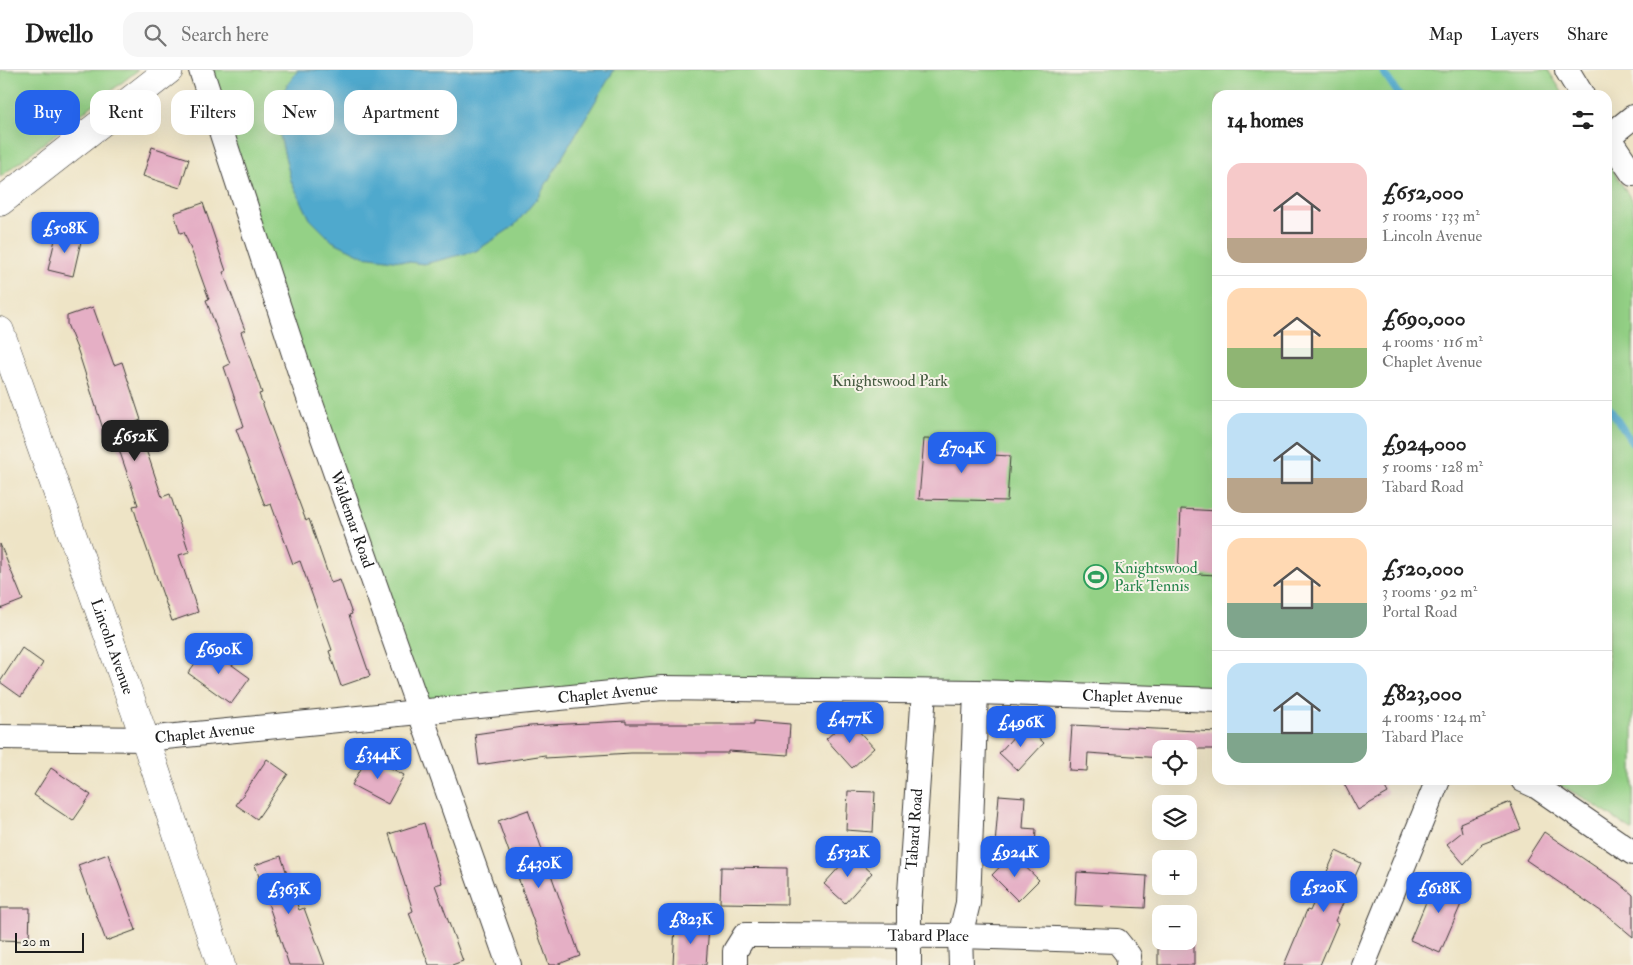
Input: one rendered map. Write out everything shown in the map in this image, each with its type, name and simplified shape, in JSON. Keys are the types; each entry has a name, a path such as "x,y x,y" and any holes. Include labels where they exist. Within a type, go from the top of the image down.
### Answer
{"street":[{"path":"0,202 169,70"},
{"name":"Waldemar Road","path":"201,70 302,378 509,965"},
{"path":"1567,70 1579,90"},
{"path":"1612,134 1633,117"},
{"path":"1612,143 1633,174"},
{"name":"Lincoln Avenue","path":"0,330 145,739 221,965"},
{"name":"Chaplet Avenue","path":"0,737 145,739 662,688 976,692 1212,700"},
{"name":"Tabard Road","path":"909,965 909,936 924,692"},
{"path":"961,965 960,936 968,903 976,692"},
{"path":"1362,965 1436,785"},
{"path":"1534,785 1633,853"},
{"name":"Tabard Place","path":"735,965 735,951 745,935 960,936 1117,941 1128,956 1128,965"}],"green space":[{"path":"0,70 138,70 112,90 90,90 90,107 80,115 80,90 15,90 15,135 54,135 0,177"},
{"name":"Knightswood Park","path":"201,70 1548,70 1561,90 1212,90 1212,700 662,688 420,713 223,135 254,135 254,90 208,90"},
{"path":"1612,169 1633,202 1633,831 1584,798 1559,785 1612,785"}],"water":[{"path":"298,70 614,70 539,196 514,226 476,251 424,264 363,256 332,241 310,219 291,181 280,135 334,135 334,90 284,90"}],"building":[{"path":"152,147 189,159 180,188 143,176"},
{"path":"203,203 226,271 223,272 245,330 241,332 262,393 259,394 306,521 309,519 331,583 340,580 352,614 349,615 370,676 341,686 329,651 332,650 300,561 293,564 271,504 265,506 236,429 244,426 224,367 230,364 206,300 209,299 195,260 184,232 180,233 174,213"},
{"path":"57,231 82,237 73,276 48,270"},
{"path":"93,307 114,365 122,362 141,420 136,422 162,497 170,494 189,552 179,555 198,612 172,621 142,535 133,506 138,505 112,429 104,432 78,351 67,324 67,316"},
{"path":"924,439 958,440 957,453 1010,456 1007,501 919,499"},
{"path":"1181,509 1212,511 1212,575 1178,573"},
{"path":"0,544 23,600 0,609"},
{"path":"207,647 250,678 231,704 188,673"},
{"path":"22,648 43,663 21,697 0,682"},
{"path":"848,719 874,748 852,768 826,739"},
{"path":"626,721 626,724 754,724 754,721 790,724 788,755 728,751 728,753 631,753 545,758 545,755 479,765 475,734 530,726"},
{"path":"1024,725 1044,743 1018,771 999,753"},
{"path":"1072,725 1212,732 1212,749 1197,749 1197,740 1152,740 1152,757 1088,753 1087,771 1069,770"},
{"path":"368,756 404,775 388,804 352,785"},
{"path":"267,759 288,774 257,819 236,805"},
{"path":"51,768 91,795 73,821 34,795"},
{"path":"1345,785 1384,785 1388,793 1358,810"},
{"path":"848,791 875,792 873,832 846,830"},
{"path":"999,795 1025,797 1023,828 1036,829 1035,847 995,845"},
{"path":"1510,802 1521,829 1482,844 1464,864 1447,844 1462,832 1460,823"},
{"path":"528,810 580,956 556,965 549,965 498,821"},
{"path":"424,823 442,883 435,885 463,961 452,965 429,965 409,913 413,911 389,834"},
{"path":"1544,832 1618,882 1633,895 1633,937 1608,916 1526,860"},
{"path":"1336,851 1361,863 1335,921 1338,923 1320,965 1284,965 1307,910 1310,911"},
{"path":"108,854 136,930 106,941 78,865"},
{"path":"851,854 872,873 845,903 824,884"},
{"path":"1012,854 1039,880 1018,901 992,875"},
{"path":"281,856 299,910 304,908 325,965 289,965 255,865"},
{"path":"721,867 787,868 787,904 720,903"},
{"path":"1077,872 1147,876 1145,908 1075,905"},
{"path":"1437,876 1465,887 1465,895 1440,953 1410,940"},
{"path":"0,908 30,908 29,941 0,940"},
{"path":"675,925 709,926 706,965 673,965"},
{"path":"1158,950 1194,950 1194,965 1158,965"}],"waterway":[{"path":"1382,70 1396,90"},
{"path":"1612,412 1633,444"}],"place":[{"name":"Knightswood Park Tennis","path":"1096,577"}]}
